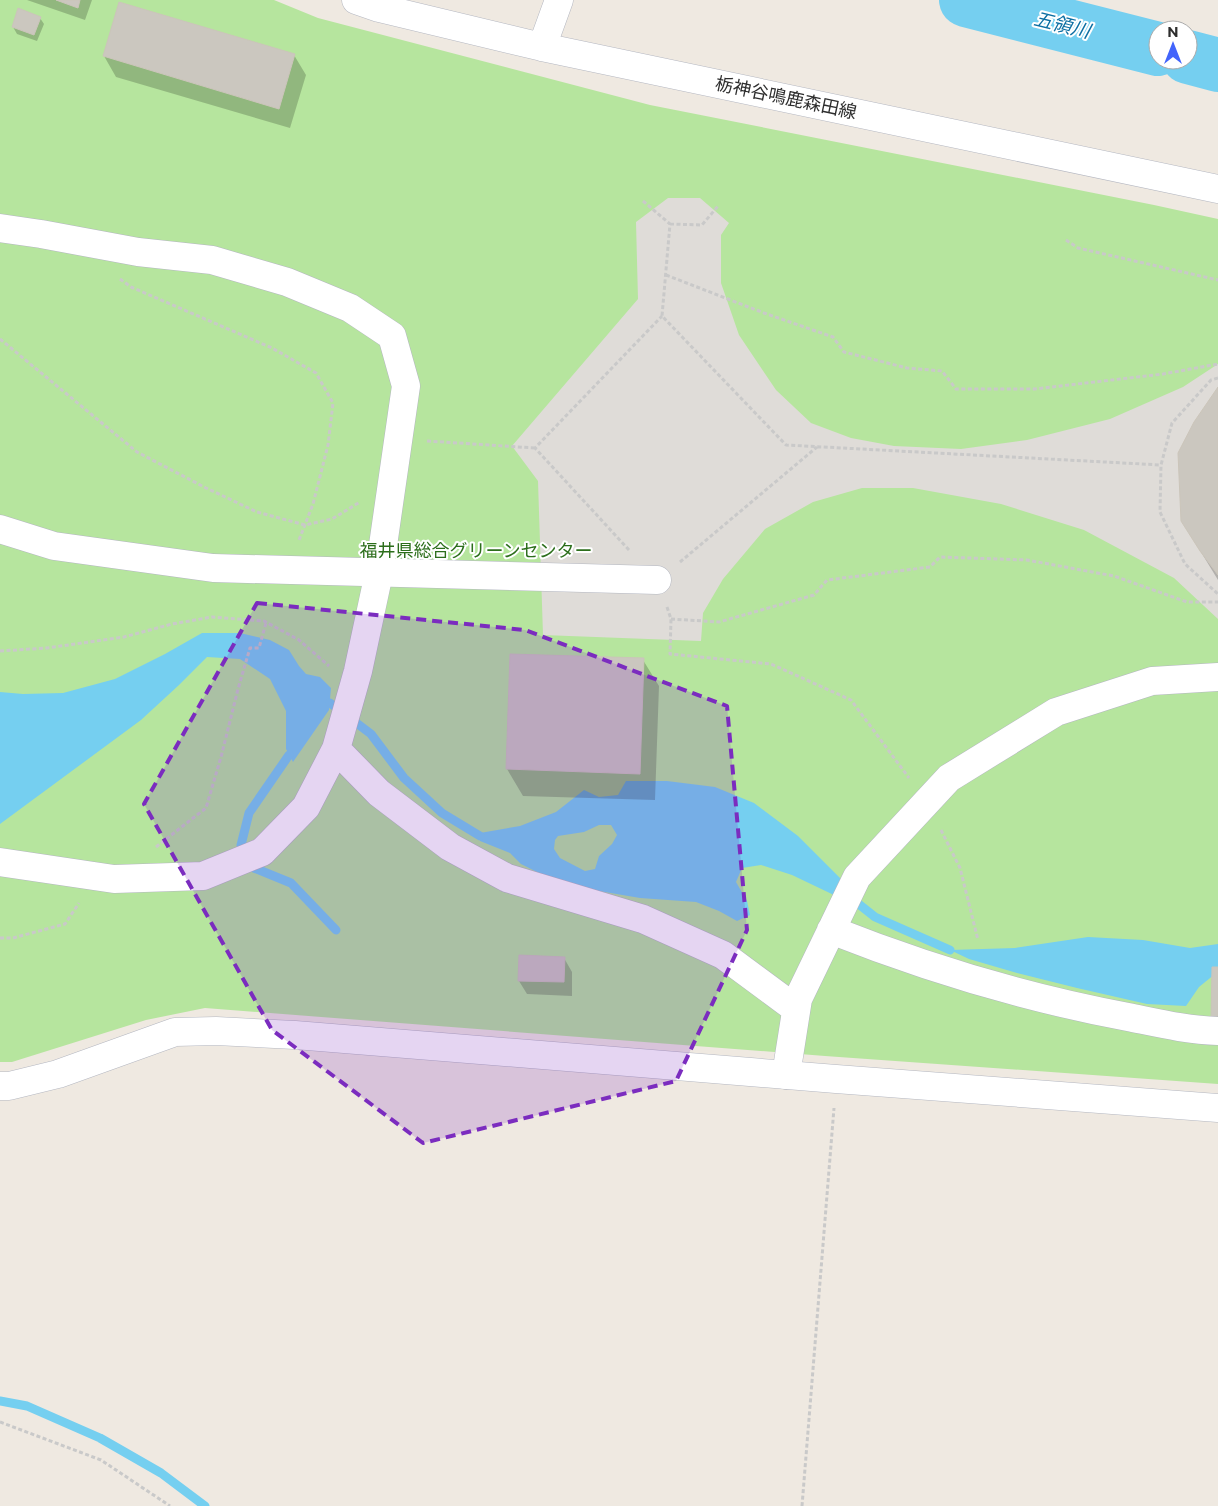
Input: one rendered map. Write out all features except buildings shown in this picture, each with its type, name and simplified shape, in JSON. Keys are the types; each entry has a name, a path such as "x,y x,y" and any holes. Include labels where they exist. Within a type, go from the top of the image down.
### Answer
{"street":[{"name":"栃神谷鳴鹿森田線","path":"356,0 379,8 542,47 1218,189"},
{"path":"542,47 559,0"},
{"path":"0,228 138,252 212,260 287,282 350,308 392,336 406,386 379,573 358,671 336,749 306,807 262,852 203,876 114,879 0,862"},
{"path":"0,530 54,546 212,568 657,580"},
{"path":"786,1075 798,1000 857,877 948,778 1056,712 1152,681 1218,677"},
{"path":"336,749 379,793 450,847 507,878 643,918 723,955 796,1010"},
{"path":"832,930 969,979 1096,1012 1197,1031 1218,1031"},
{"path":"0,1086 9,1086 58,1074 175,1032 216,1031 305,1035 836,1079 1218,1108"}],"path":[{"path":"643,200 670,224 702,225 718,206"},
{"path":"535,448 662,316 670,224"},
{"path":"1066,240 1078,248 1218,280"},
{"path":"103,245 108,270 131,288 272,348 316,373 333,403 328,445 313,504 290,570"},
{"path":"666,275 764,313 833,337 844,352 907,368 942,371 956,389 1034,390 1163,374 1218,364"},
{"path":"662,316 786,445 1161,465"},
{"path":"0,339 137,452 257,512 305,525 332,519 361,501"},
{"path":"1218,378 1212,380 1172,423 1161,465 1160,512 1185,564 1218,594"},
{"path":"399,440 535,448 657,580 671,619 670,654 771,664 851,700 927,802 960,868 978,940"},
{"path":"657,580 818,447"},
{"path":"671,619 718,622 814,596 827,580 930,567 940,557 1027,560 1114,576 1187,602 1218,602"},
{"path":"0,651 47,648 124,637 172,624 212,617 264,621 299,640 353,689"},
{"path":"151,851 206,808 250,648 259,648 266,623"},
{"path":"0,938 13,938 65,924 78,906 92,876"},
{"path":"802,1506 836,1079"},
{"path":"0,1422 101,1460 170,1506"}],"highlighted area":[{"path":"257,603 525,630 727,706 747,930 676,1081 423,1143 272,1030 144,804"}],"green space":[{"name":"福井県総合グリーンセンター","path":"0,0 274,0 318,18 650,105 1218,219 1218,1084 205,1008 146,1020 12,1062 0,1062"}],"shaded area":[{"path":"668,198 700,198 729,223 721,235 721,283 739,335 776,390 811,423 851,438 894,446 961,449 1027,440 1110,419 1183,387 1218,364 1218,619 1174,578 1084,530 1001,504 913,488 862,488 813,502 765,529 723,579 703,613 701,641 543,635 538,481 512,446 638,299 636,222"}],"water":[{"path":"202,633 240,633 270,640 289,650 306,674 320,677 331,688 329,710 293,762 286,749 286,711 270,679 240,659 207,657 141,720 0,824 0,692 23,694 63,693 115,679"},
{"path":"626,781 667,781 715,787 754,803 798,836 844,882 836,896 792,875 761,865 742,868 736,882 747,901 750,915 737,921 719,911 696,902 640,898 599,891 545,876 521,864 510,853 480,841 480,833 520,826 556,812 584,790 599,797 618,795","holes":["599,825 611,825 617,835 612,844 599,856 595,869 585,871 560,858 554,849 555,840 558,836 584,832"]},
{"path":"1088,937 1143,940 1190,948 1218,944 1218,973 1199,987 1186,1006 1147,1004 1017,973 969,959 950,950 1015,948"}],"waterway":[{"name":"五領川","path":"966,0 1148,46"},
{"name":"五領川","path":"1198,60 1218,65"},
{"path":"330,703 371,734 404,778 442,813 480,836"},
{"path":"289,755 249,813 241,845 254,868 291,883 336,930"},
{"path":"851,898 875,917 950,950"},
{"path":"0,1401 27,1406 100,1438 161,1473 205,1506"}]}
